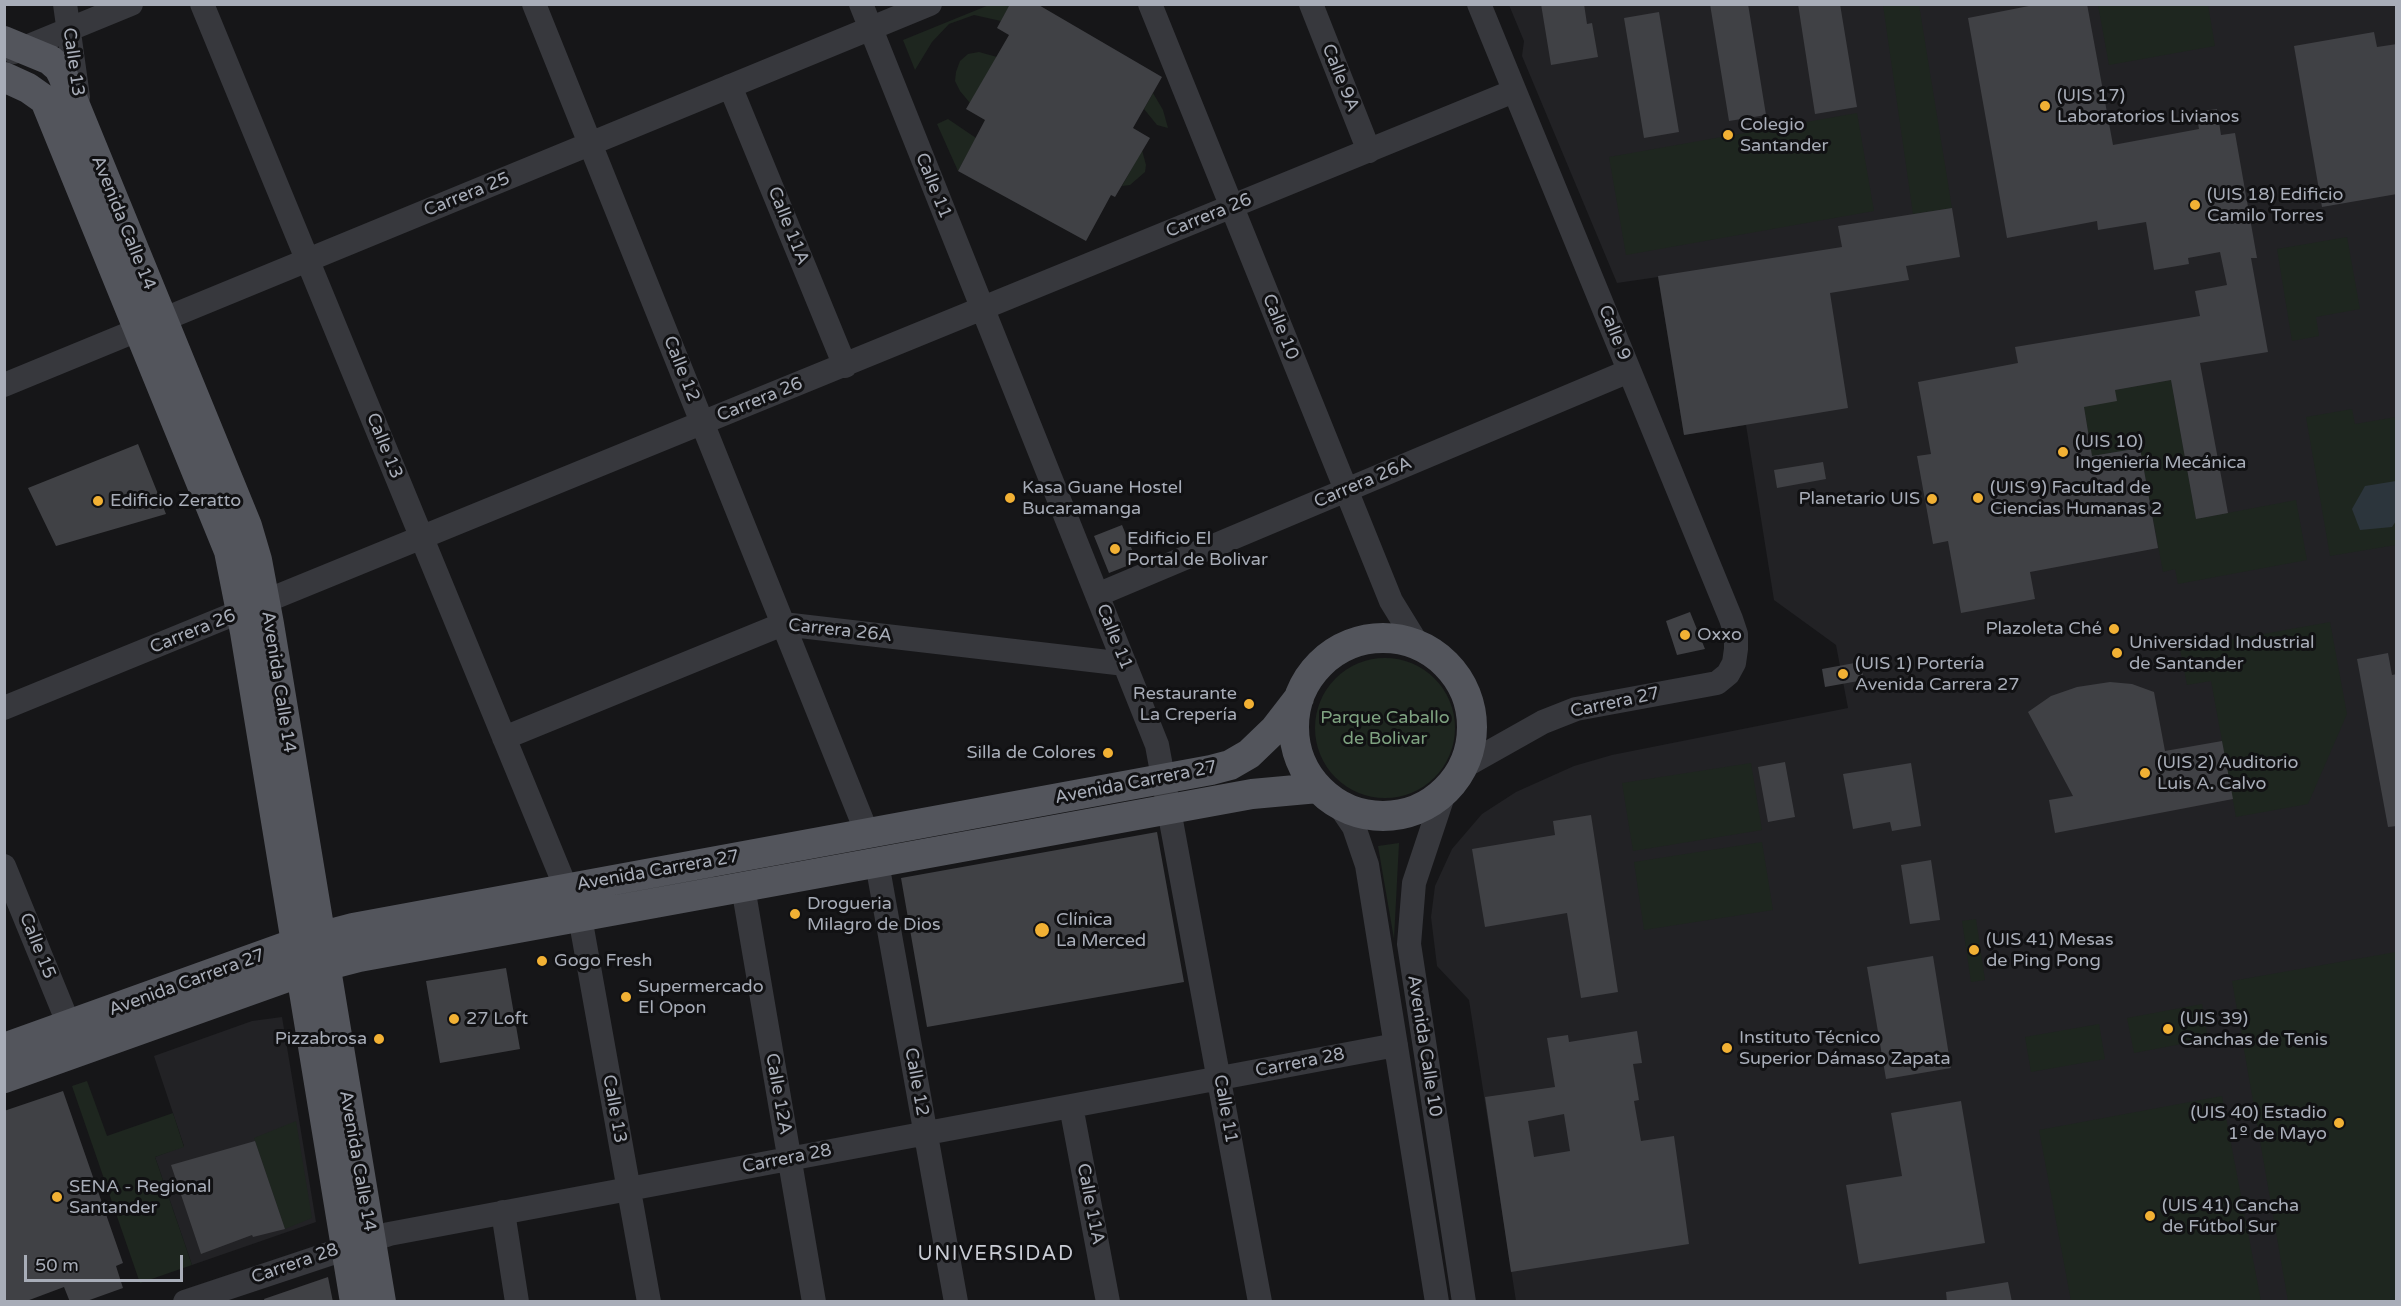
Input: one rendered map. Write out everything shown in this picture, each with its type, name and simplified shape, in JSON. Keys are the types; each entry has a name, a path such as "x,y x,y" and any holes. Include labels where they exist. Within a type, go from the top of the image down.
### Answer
{"main road":[{"path":"9,60 57,96"},
{"name":"Avenida Calle 14","path":"57,96 82,120 151,325 230,550 253,608 358,1243 381,1302"},
{"name":"Avenida Calle 14","path":"57,96 151,325"},
{"path":"1372,639 1396,639 1418,645 1437,657 1453,672 1467,697 1472,724 1469,751 1463,767 1444,793 1420,809 1393,817 1365,815 1329,797 1304,769 1296,746 1294,722 1299,698 1316,670 1327,658 1348,645 1372,639"},
{"name":"Avenida Carrera 27","path":"4,1048 308,940 353,928 1230,765 1249,754 1275,729 1299,698"},
{"name":"Avenida Carrera 27","path":"4,1078 313,969 358,957 1261,793 1329,797"},
{"name":"Avenida Calle 14","path":"355,1302 358,1243"}],"street":[{"name":"Calle 13","path":"65,4 82,120"},
{"path":"9,60 69,30 131,4"},
{"name":"Calle 13","path":"202,4 566,888"},
{"name":"Calle 12","path":"534,4 867,833"},
{"name":"Calle 11","path":"861,4 1157,745 1260,1302"},
{"name":"Carrera 25","path":"4,385 930,4"},
{"name":"Calle 10","path":"1150,4 1392,601 1418,645"},
{"name":"Calle 9A","path":"1311,4 1369,151"},
{"name":"Calle 9","path":"1479,4 1731,620 1736,634 1734,663"},
{"name":"Calle 11A","path":"730,86 844,366"},
{"name":"Carrera 26","path":"4,708 1514,91"},
{"name":"Carrera 26A","path":"1097,595 1629,371"},
{"name":"Carrera 26A","path":"504,738 783,624 1125,664"},
{"name":"Carrera 27","path":"1463,767 1503,743 1562,714 1591,705 1717,683 1728,674 1734,663"},
{"name":"Avenida Calle 10","path":"1444,793 1414,883 1409,944 1464,1302"},
{"name":"Avenida Calle 10","path":"1329,797 1354,827 1367,865 1437,1302"},
{"name":"Calle 12","path":"877,863 956,1302"},
{"name":"Calle 15","path":"4,866 69,1025"},
{"name":"Calle 12A","path":"743,887 814,1302"},
{"name":"Calle 13","path":"580,917 649,1302"},
{"name":"Carrera 28","path":"185,1302 358,1243 503,1212 1396,1045"},
{"name":"Calle 11A","path":"1071,1106 1108,1302"},
{"path":"503,1212 517,1302"}],"shaded area":[{"name":"Universidad Industrial de Santander","path":"1509,5 2396,5 2396,1301 1516,1301 1469,1000 1437,966 1431,917 1435,886 1452,849 1482,814 1516,792 1574,766 1612,755 1848,708 1836,645 1774,600 1746,425 1684,435 1658,277 1617,283 1522,56 1524,41"},
{"path":"2396,481 2396,521 2392,527 2360,530 2352,509 2365,486"},
{"path":"282,1017 316,1222 192,1265 155,1157 184,1146 154,1056 252,1021"}],"green space":[{"path":"989,5 1010,5 1001,21 974,15 949,24 932,42 915,70 903,40"},
{"path":"1883,5 1919,5 1952,208 1913,214"},
{"path":"2098,5 2208,5 2215,46 2109,65"},
{"path":"979,52 997,57 970,103 955,81 956,72 960,61 968,54"},
{"path":"1153,93 1163,110 1168,128 1157,125 1144,109"},
{"path":"1857,113 1874,211 1626,255 1609,157"},
{"path":"948,119 976,138 958,171 937,124"},
{"path":"1142,150 1146,165 1145,172 1130,185 1122,186"},
{"path":"2347,237 2360,309 2316,317 2319,336 2292,341 2277,249"},
{"path":"2171,380 2196,519 2296,500 2307,560 2178,584 2175,569 2163,572 2140,448 2092,456 2084,407 2115,390"},
{"path":"2352,409 2355,424 2396,417 2396,545 2330,556 2306,417"},
{"path":"2330,622 2347,714 2308,804 2236,817 2211,681 2187,685 2180,649"},
{"name":"Parque Caballo de Bolivar","path":"1385,658 1412,664 1424,670 1434,679 1443,689 1449,701 1455,728 1449,755 1443,767 1434,777 1424,786 1412,792 1385,798 1358,792 1346,786 1336,777 1327,767 1321,755 1315,728 1321,701 1327,689 1336,679 1346,670 1358,664"},
{"path":"1751,763 1762,830 1633,851 1622,783"},
{"path":"1762,842 1773,910 1644,930 1634,862"},
{"path":"1399,843 1394,939 1378,846"},
{"name":"(UIS 41) Mesas de Ping Pong","path":"1976,919 1985,980 1971,982 1962,921"},
{"name":"(UIS 40) Estadio 1º de Mayo","path":"2396,952 2396,1301 2288,1301 2232,981"},
{"name":"(UIS 39) Canchas de Tenis","path":"2202,1004 2208,1039 2134,1053 2127,1018"},
{"path":"2099,1024 2105,1059 2031,1072 2025,1037"},
{"path":"87,1081 107,1136 173,1113 184,1147 155,1157 192,1265 140,1283 72,1086"},
{"name":"(UIS 41) Cancha de Fútbol Sur","path":"2222,1096 2261,1301 2071,1301 2039,1130"},
{"path":"296,1121 312,1218 285,1229 254,1138"}],"building":[{"path":"1010,4 1037,4 1162,77 1133,128 1150,138 1115,197 1111,195 1086,241 958,171 985,120 966,109 1009,35 997,28"},
{"path":"1541,4 1584,4 1587,24 1592,23 1598,57 1551,65"},
{"path":"1710,4 1748,4 1766,115 1729,121"},
{"path":"1798,4 1840,4 1857,107 1815,114"},
{"path":"2039,4 2087,4 2113,145 2199,129 2196,112 2217,109 2221,135 2235,133 2257,258 2251,258 2268,352 2200,363 2228,513 2196,519 2171,380 2115,390 2117,401 2084,407 2092,456 2140,448 2158,548 2030,572 2035,599 1961,613 1948,541 1933,544 1917,456 1931,454 1918,382 2018,363 2015,347 2200,316 2195,291 2227,285 2220,252 2188,258 2189,264 2154,270 2146,222 2098,230 2097,221 2007,238 1968,18"},
{"path":"1659,12 1679,132 1644,138 1624,18"},
{"path":"2374,32 2377,47 2397,44 2397,194 2322,207 2294,46"},
{"path":"1952,208 1960,257 1906,266 1909,280 1830,293 1848,408 1684,435 1658,276 1842,247 1838,226"},
{"name":"Edificio Zeratto","path":"138,444 166,514 56,546 28,488"},
{"path":"1823,462 1826,479 1777,488 1774,470"},
{"name":"Edificio El Portal de Bolivar","path":"1122,525 1137,562 1109,573 1094,536"},
{"name":"Oxxo","path":"1690,612 1705,649 1677,655 1666,621"},
{"path":"2388,653 2392,675 2397,674 2397,826 2388,827 2357,659"},
{"name":"(UIS 1) Portería Avenida Carrera 27","path":"1860,662 1864,680 1825,687 1822,669"},
{"name":"(UIS 2) Auditorio Luis A. Calvo","path":"2110,682 2132,684 2154,692 2165,751 2222,741 2233,799 2055,833 2049,800 2073,796 2028,712 2051,696 2077,687"},
{"path":"1785,762 1795,817 1768,822 1758,767"},
{"path":"1911,763 1921,826 1892,831 1890,822 1853,829 1843,774"},
{"path":"1591,815 1618,992 1581,998 1567,913 1485,927 1472,849 1555,835 1553,821"},
{"name":"Clínica La Merced","path":"1157,832 1184,982 927,1027 901,878"},
{"path":"1931,860 1940,920 1910,924 1901,865"},
{"path":"1933,956 1951,1068 1886,1079 1867,967"},
{"path":"506,968 520,1049 440,1063 426,981"},
{"path":"1637,1031 1642,1063 1633,1064 1639,1100 1634,1101 1641,1141 1674,1136 1689,1244 1511,1272 1485,1097 1555,1087 1547,1038 1568,1035 1569,1042","holes":["1564,1114 1570,1151 1534,1157 1528,1121"]},
{"name":"SENA - Regional Santander","path":"63,1091 123,1263 116,1266 123,1288 84,1302 70,1302 64,1287 24,1302 4,1302 4,1111"},
{"path":"1961,1101 1985,1243 1859,1264 1846,1185 1902,1176 1891,1113"},
{"path":"255,1141 285,1229 253,1237 252,1235 201,1254 171,1165"},
{"path":"328,1277 333,1302 265,1302 264,1299"},
{"path":"2008,1282 2012,1302 1947,1302 1946,1292"}],"place":[{"name":"(UIS 17) Laboratorios Livianos","path":"2045,106"},
{"name":"Colegio Santander","path":"1728,135"},
{"name":"(UIS 18) Edificio Camilo Torres","path":"2195,205"},
{"name":"(UIS 10) Ingeniería Mecánica","path":"2063,452"},
{"name":"Kasa Guane Hostel Bucaramanga","path":"1010,498"},
{"name":"(UIS 9) Facultad de Ciencias Humanas 2","path":"1978,498"},
{"name":"Planetario UIS","path":"1932,499"},
{"name":"Edificio Zeratto","path":"98,501"},
{"name":"Edificio El Portal de Bolivar","path":"1115,549"},
{"name":"Plazoleta Ché","path":"2114,629"},
{"name":"Oxxo","path":"1685,635"},
{"name":"Universidad Industrial de Santander","path":"2117,653"},
{"name":"(UIS 1) Portería Avenida Carrera 27","path":"1843,674"},
{"name":"Restaurante La Crepería","path":"1249,704"},
{"name":"Silla de Colores","path":"1108,753"},
{"name":"(UIS 2) Auditorio Luis A. Calvo","path":"2145,773"},
{"name":"Drogueria Milagro de Dios","path":"795,914"},
{"name":"Clínica La Merced","path":"1042,930"},
{"name":"(UIS 41) Mesas de Ping Pong","path":"1974,950"},
{"name":"Gogo Fresh","path":"542,961"},
{"name":"Supermercado El Opon","path":"626,997"},
{"name":"27 Loft","path":"454,1019"},
{"name":"(UIS 39) Canchas de Tenis","path":"2168,1029"},
{"name":"Pizzabrosa","path":"379,1039"},
{"name":"Instituto Técnico Superior Dámaso Zapata","path":"1727,1048"},
{"name":"(UIS 40) Estadio 1º de Mayo","path":"2339,1123"},
{"name":"SENA - Regional Santander","path":"57,1197"},
{"name":"(UIS 41) Cancha de Fútbol Sur","path":"2150,1216"}],"district":[{"name":"UNIVERSIDAD","path":"996,1255"}]}
